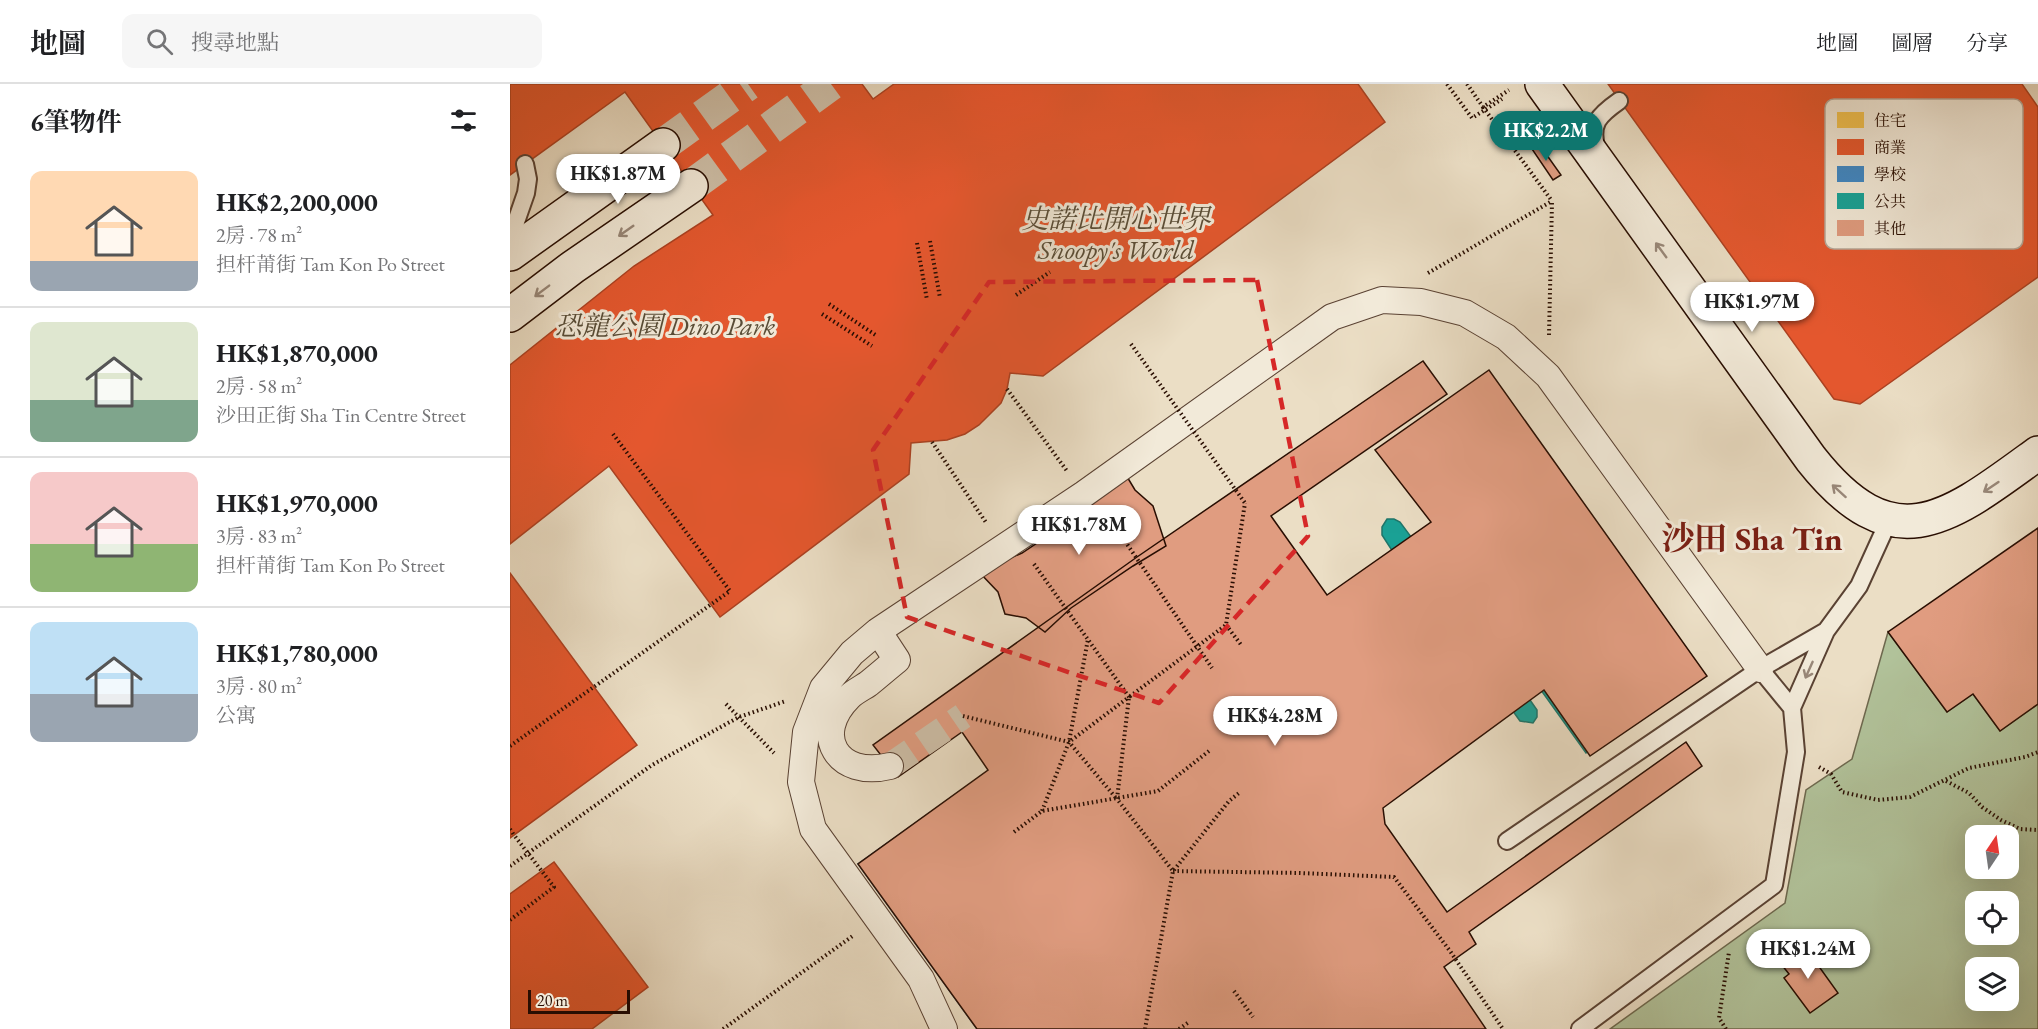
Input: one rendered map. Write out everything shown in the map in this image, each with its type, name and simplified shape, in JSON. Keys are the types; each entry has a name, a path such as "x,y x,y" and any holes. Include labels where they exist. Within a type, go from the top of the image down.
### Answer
{"main road":[{"path":"1542,84 1825,477 1857,506 1889,520 1905,522 1922,519 1956,507 1988,489 2038,453"},
{"path":"510,254 663,145"},
{"path":"510,315 573,267 691,186"}],"street":[{"path":"944,1029 921,979 813,829 801,782 806,732 823,687 852,653 878,631 1086,492 1332,317 1382,300 1421,302 1465,313 1506,337 1548,376 1761,669"},
{"path":"878,631 897,660 849,698 834,718 831,737 839,758 858,768 877,769 890,766"}],"lane":[{"path":"1602,168 1594,141 1594,127 1599,115 1619,101"},
{"path":"510,239 526,193 528,178 525,164"},
{"path":"1580,1029 1774,885 1796,752 1792,708 1826,631 1858,585 1889,520"},
{"path":"1507,841 1761,669 1826,631"},
{"path":"1761,669 1792,708"}],"path":[{"path":"1447,84 1472,118 1502,99"},
{"path":"1467,84 1552,201 1548,376"},
{"path":"1484,107 1517,84"},
{"path":"1382,300 1552,201"},
{"path":"930,241 940,298"},
{"path":"917,243 927,300"},
{"path":"1016,295 1050,272"},
{"path":"829,304 877,336"},
{"path":"822,314 872,346"},
{"path":"1131,344 1245,502 1227,625 1242,646"},
{"path":"1007,389 1086,492 1212,668"},
{"path":"510,746 730,591 613,434"},
{"path":"933,442 1009,543 1088,638 1129,697 1117,799"},
{"path":"1069,742 1227,625"},
{"path":"1042,811 1069,742 1088,638"},
{"path":"510,866 652,765 738,717 823,687"},
{"path":"726,704 801,782"},
{"path":"963,716 1069,742 1173,871"},
{"path":"1014,832 1042,811 1158,791 1209,751"},
{"path":"1796,752 1831,774 1842,792 1878,800 1910,797 1969,768 2025,757 2038,752"},
{"path":"1946,780 1969,793 1982,807 2001,820 2020,829 2038,830"},
{"path":"1145,1029 1173,871 1229,801 1239,793"},
{"path":"510,830 554,887 510,920"},
{"path":"1173,871 1394,877 1450,951 1503,1029"},
{"path":"1726,1029 1719,1018 1731,941 1732,916"},
{"path":"723,1029 878,918"},
{"path":"1234,991 1253,1017"},
{"path":"1179,1029 1189,1022"}],"highlighted area":[{"path":"1257,280 1308,536 1159,703 907,617 873,450 989,282"}],"green space":[{"path":"1888,632 1947,712 1973,694 2000,731 2038,704 2038,1029 1610,1029 1785,903 1806,790 1852,759"}],"building: 住宅":[{"path":"1663,84 1711,84 1701,91 1709,103 1735,85 1751,108 1725,127 1743,151 1722,167 1704,142 1678,160 1662,137 1688,119 1680,106 1654,125 1639,103"},
{"path":"1743,151 1762,177 1788,159 1804,182 1778,200 1787,212 1812,194 1825,212 1825,216 1802,233 1823,263 1802,278 1781,249 1755,268 1739,246 1766,228 1757,215 1731,234 1715,211 1741,192 1722,167"},
{"path":"2038,167 2038,196 2033,200 2038,206 2038,243 2026,248 2038,264 2017,279 2006,264 1986,279 1971,258 1984,249 2023,249 2023,176"},
{"path":"1915,249 1917,252 1921,249 1956,249 1959,253 1925,277 1932,287 1959,268 1974,288 1953,302 1964,318 1943,332 1932,317 1922,324 1934,340 1916,352 1904,336 1885,350 1871,329 1889,316 1883,307 1864,321 1850,300 1869,287 1857,271 1875,258 1887,274 1897,267 1886,251"}],"building: 商業":[{"path":"510,84 862,84 873,99 894,84 1358,84 1385,122 1043,376 1010,373 1001,403 979,425 965,434 947,440 911,443 909,474 720,617 609,466 510,544 510,365 634,266 713,215 625,92 510,175"},
{"path":"1608,84 2022,84 2038,107 2038,277 1860,404 1834,399"},
{"path":"510,573 637,745 510,838"},
{"path":"554,862 648,987 592,1029 510,1029 510,894"}],"building: 學校":[{"path":"1009,756 1168,976 1093,1029 977,1029 858,864"}],"building: 公共":[{"path":"1488,374 1700,675 1586,753 1528,672 1516,680 1537,710 1537,717 1533,723 1520,721 1500,693 1348,798 1361,819 1355,832 1345,834 1339,830 1326,812 1272,850 1261,835 1236,853 1229,855 1221,851 1220,843 1225,835 1247,820 1197,747 1172,764 1165,765 1158,762 1156,753 1160,747 1183,731 1167,710 1395,555 1382,535 1382,527 1387,519 1400,522 1414,541 1436,524 1379,450"},
{"path":"1394,904 1484,1029 1219,1029"}],"building: 其他":[{"path":"1539,144 1561,175 1553,180 1532,149"},
{"path":"1423,361 1447,394 1271,516 1327,595 1431,522 1375,450 1489,370 1707,676 1590,756 1544,690 1383,808 1385,824 1447,912 1686,742 1702,766 1469,932 1476,944 1444,967 1486,1029 977,1029 858,864 988,770 962,732 898,777 873,745 1137,557"},
{"path":"1123,470 1135,490 1153,506 1166,546 1071,608 1045,632 1026,618 1005,614 998,592 979,572 1022,553 1055,531 1091,503"},
{"path":"2038,528 2038,704 2000,731 1973,694 1947,712 1888,632"},
{"path":"1805,947 1838,993 1810,1013 1784,978 1789,974 1781,964"}],"tunnel":[{"path":"663,145 748,84"},
{"path":"691,186 831,84"},
{"path":"890,766 963,716"}],"district":[{"name":"沙田 Sha Tin","path":"1752,538"}],"park label":[{"name":"史諾比開心世界 Snoopy's World","path":"1116,234"},
{"name":"恐龍公園 Dino Park","path":"665,325"}]}
